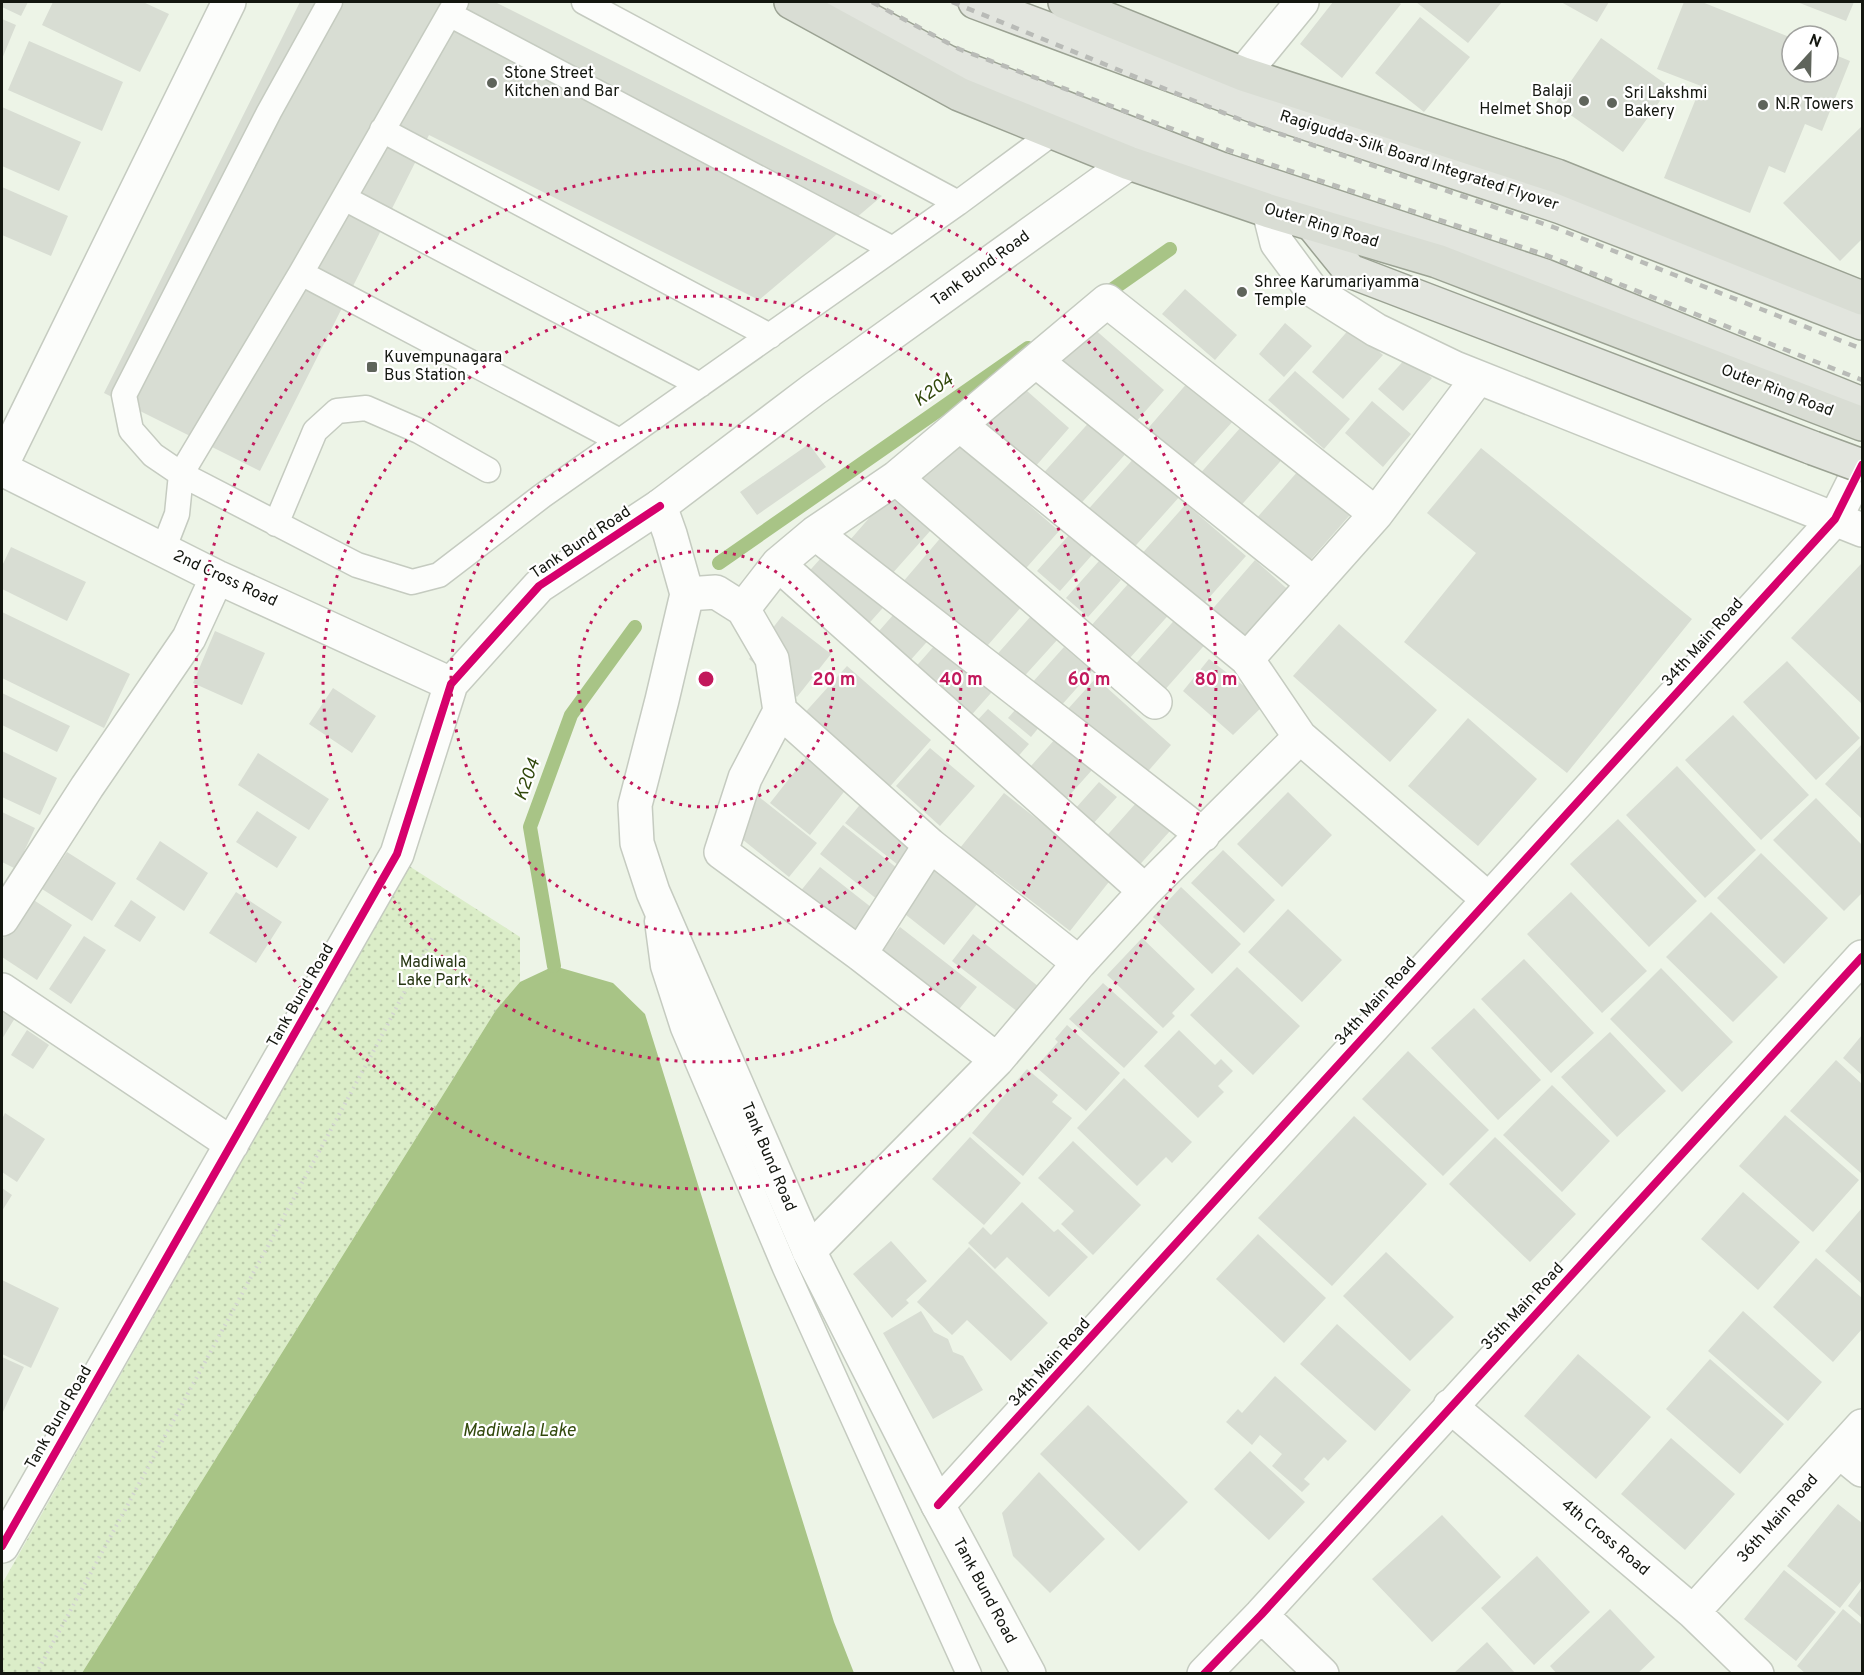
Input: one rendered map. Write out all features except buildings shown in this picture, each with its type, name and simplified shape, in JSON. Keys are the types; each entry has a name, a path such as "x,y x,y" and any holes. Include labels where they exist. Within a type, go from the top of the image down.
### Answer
{"highway":[{"name":"Outer Ring Road","path":"791,2 959,94 1129,163 1269,211 1437,261 1863,424"},
{"path":"1065,2 1243,74 1557,176 1863,298"}],"main road":[{"path":"836,2 947,62 1199,161 1545,276 1863,404"},
{"name":"Ragigudda-Silk Board Integrated Flyover","path":"975,2 1257,107 1561,207 1863,323"},
{"path":"1312,224 1350,271 1863,466"}],"street":[{"path":"2,464 229,2"},
{"path":"1243,74 1302,2"},
{"name":"Tank Bund Road","path":"2,1546 397,854 451,684 539,586 660,506 813,390 1129,163"},
{"path":"1269,211 1277,243 1311,289 1376,330 1478,378 1849,524"},
{"path":"743,609 778,564 815,533 896,478 1107,302 1376,514"},
{"path":"1036,361 1314,584"},
{"path":"1246,659 1376,514 1478,378"},
{"path":"960,425 1246,659 1299,737 1488,899"},
{"name":"34th Main Road","path":"938,1505 1488,899 1849,524 1863,466"},
{"name":"2nd Cross Road","path":"2,470 217,577 451,684"},
{"path":"896,478 1155,702"},
{"name":"Tank Bund Road","path":"660,506 687,594 635,805 637,843 653,892 809,1251 938,1505 1029,1674"},
{"path":"815,533 1203,835"},
{"path":"778,564 1144,891"},
{"path":"2,919 87,787 189,638 217,577"},
{"path":"687,594 716,592 743,609 772,659 780,711 745,778 721,852 860,954 997,1060"},
{"path":"780,711 930,845 1079,963"},
{"path":"809,1251 997,1060 1144,891 1203,835 1299,737"},
{"path":"860,954 930,845"},
{"name":"35th Main Road","path":"1204,1674 1261,1615 1863,957"},
{"path":"2,990 232,1144"},
{"name":"4th Cross Road","path":"1450,1406 1693,1612 1757,1674"},
{"name":"36th Main Road","path":"1693,1612 1851,1461 1863,1426"},
{"path":"1261,1615 1322,1674"}],"lane":[{"path":"330,2 269,112 124,395 131,430 153,455 181,474 357,565 411,582 439,575 542,496 958,203 1054,132"},
{"path":"584,2 958,203"},
{"path":"163,550 177,514 181,474 301,273 453,8 893,249"},
{"path":"382,130 770,336"},
{"path":"344,198 700,385"},
{"path":"301,273 620,441"},
{"path":"276,524 315,431 337,411 366,408 419,432 488,470"},
{"path":"653,892 663,966 683,1028 785,1268 969,1674"}],"path":[{"path":"36,1674 433,937"}],"green space":[{"name":"Madiwala Lake Park","path":"409,866 520,937 520,982 496,1010 82,1673 2,1674 2,1584"}],"water":[{"name":"Madiwala Lake","path":"554,966 613,983 645,1014 834,1622 854,1673 82,1673 496,1010 520,982"}],"waterway":[{"name":"K204","path":"1100,298 1170,249"},
{"name":"K204","path":"719,563 1028,348"},
{"name":"K204","path":"554,966 530,827 571,715 635,627"}],"railway":[{"path":"872,2 959,49 1239,154 1546,255 1862,380"},
{"path":"952,2 1251,124 1553,227 1862,349"}],"cycle path":[{"path":"938,1505 1835,519 1862,465"},
{"path":"2,1546 397,854 451,684 539,586 660,506"},
{"path":"1204,1674 1261,1615 1862,957"}],"place":[{"name":"Stone Street Kitchen and Bar","path":"492,83"},
{"name":"Balaji Helmet Shop","path":"1584,101"},
{"name":"Sri Lakshmi Bakery","path":"1612,103"},
{"name":"N.R Towers","path":"1763,105"},
{"name":"Shree Karumariyamma Temple","path":"1242,292"},
{"name":"Kuvempunagara Bus Station","path":"372,367"}]}
